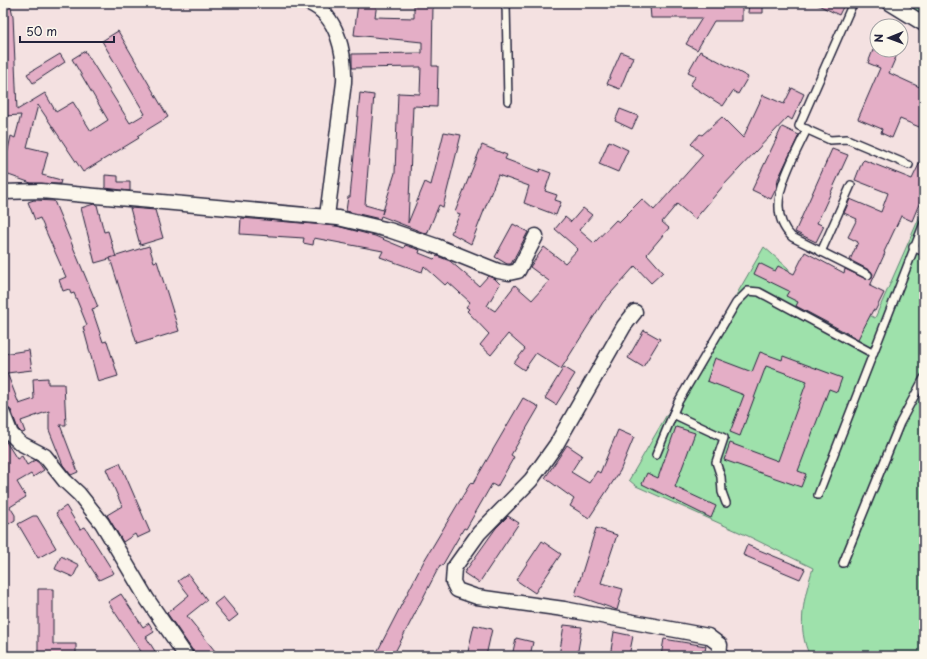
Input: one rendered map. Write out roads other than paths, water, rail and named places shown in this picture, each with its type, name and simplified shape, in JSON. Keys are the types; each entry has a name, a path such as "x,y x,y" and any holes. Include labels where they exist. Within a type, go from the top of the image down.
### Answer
{"street":[{"path":"309,3 314,5 326,15 340,43 345,61 339,128 327,216"},
{"path":"890,3 924,24"},
{"path":"3,192 41,192 327,216 389,230 436,246 498,271 509,273 518,271 536,236"},
{"path":"635,312 624,326 556,445 531,480 479,533 454,568 453,582 457,590 477,597 564,609 708,636 720,645 719,656"},
{"path":"4,417 11,434 20,443 45,456 65,481 80,494 102,523 147,599 186,656"}],"lane":[{"path":"506,3 508,101"},
{"path":"853,3 799,126 830,140 847,139 908,165"},
{"path":"807,129 782,186 778,203 781,221 785,230 792,237 868,275"},
{"path":"821,252 851,185"},
{"path":"818,495 872,352 913,247 924,223"},
{"path":"913,247 924,252"},
{"path":"656,456 673,414 736,303 748,291 759,292 872,352"},
{"path":"843,564 900,423 924,378"},
{"path":"673,414 724,438 716,462 726,503"}]}
